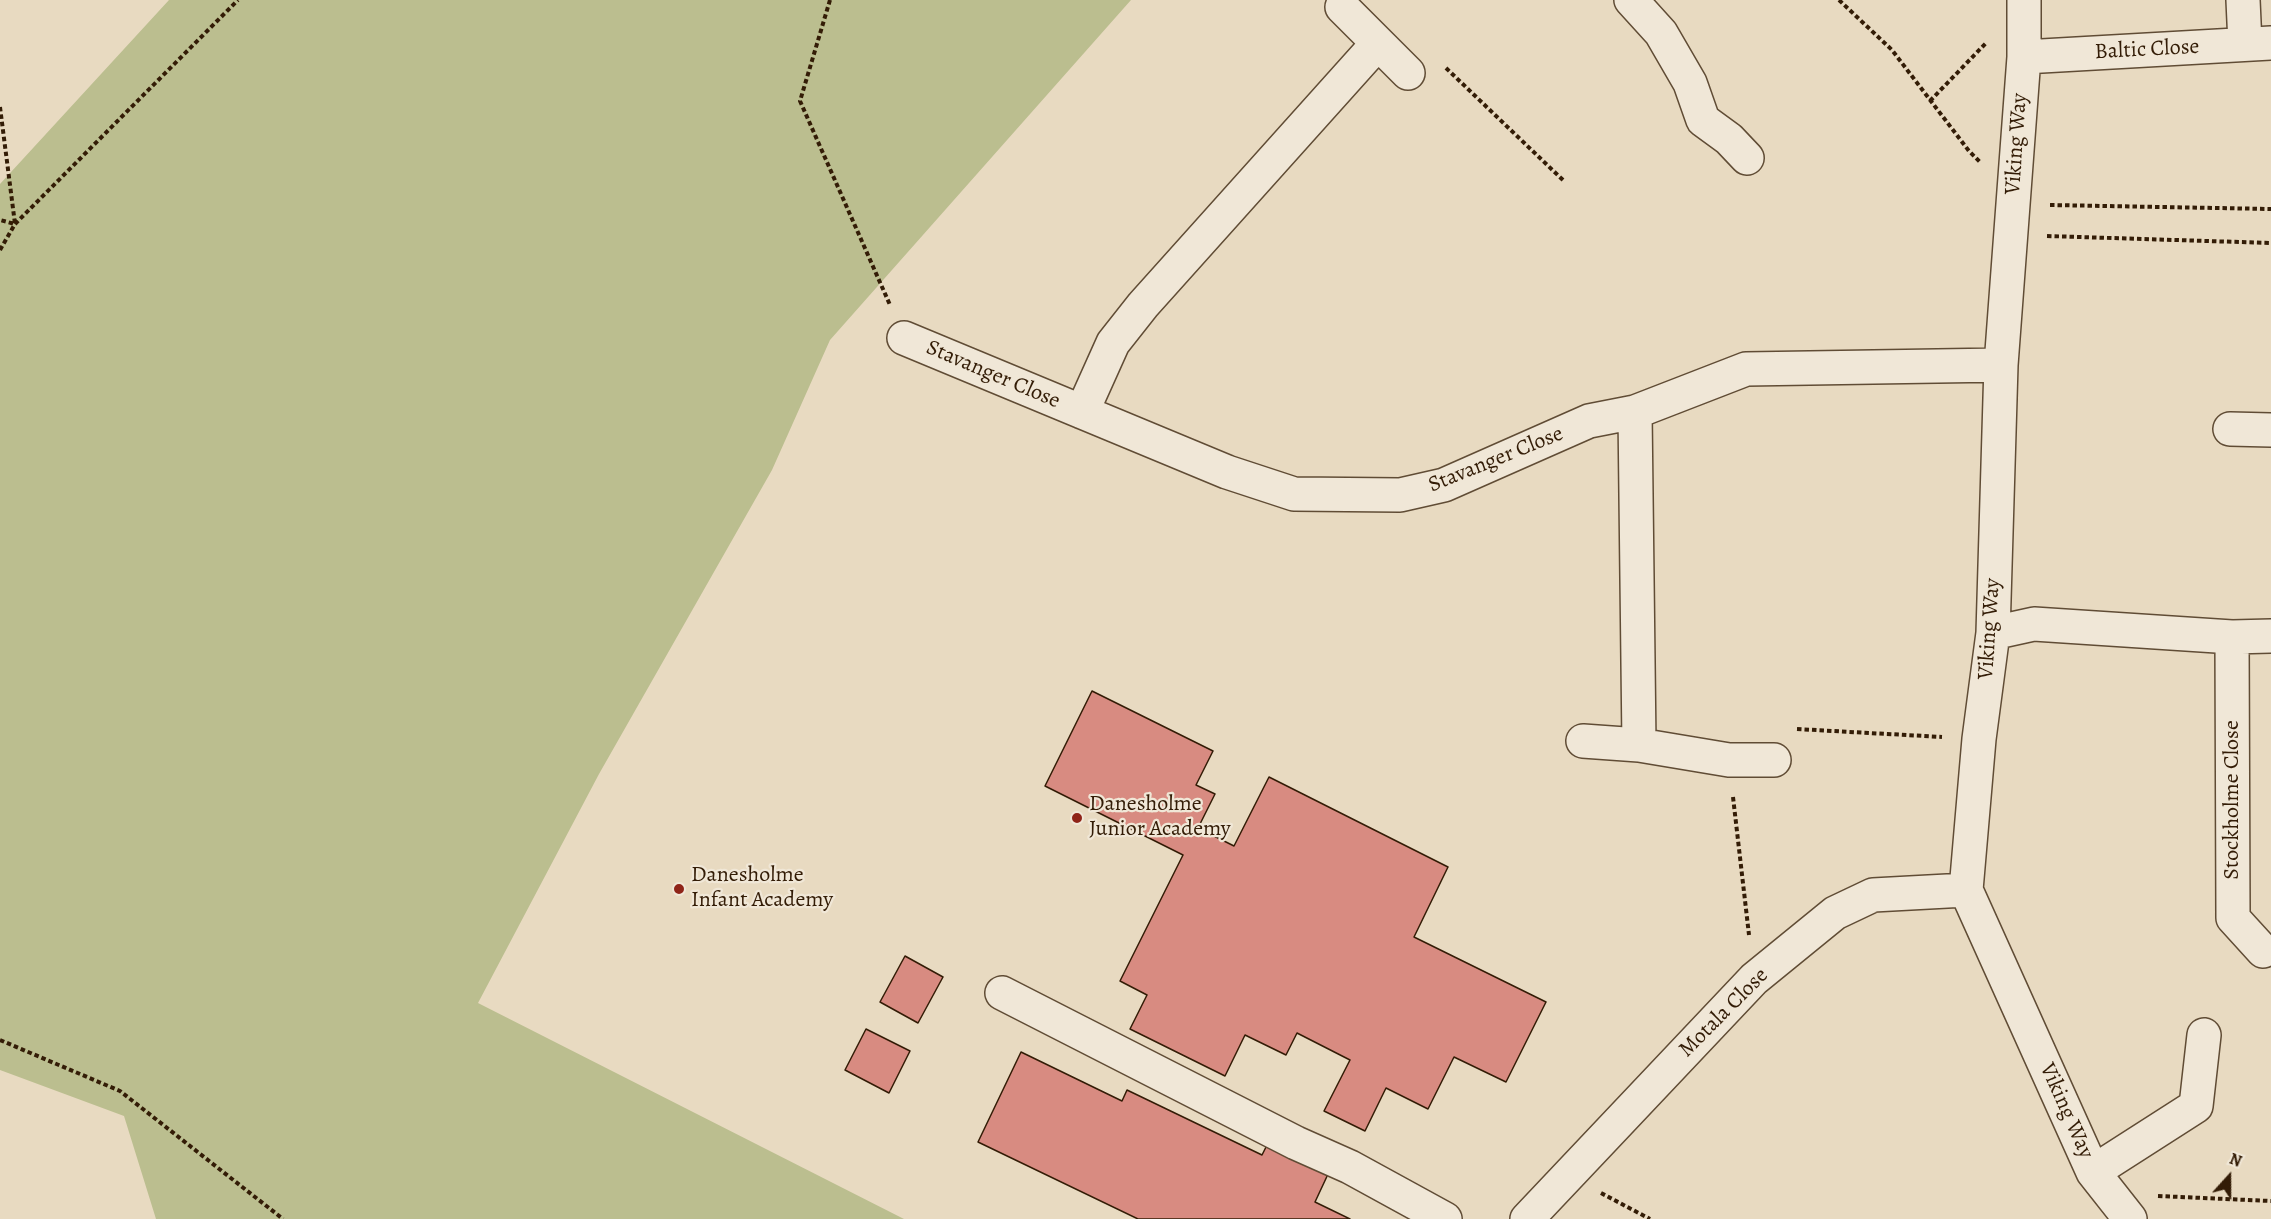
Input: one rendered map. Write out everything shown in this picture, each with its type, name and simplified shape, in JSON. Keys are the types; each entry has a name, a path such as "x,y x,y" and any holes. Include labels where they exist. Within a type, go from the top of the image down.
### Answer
{"street":[{"path":"1631,0 1661,33 1690,83 1703,120 1729,139 1747,158"},
{"path":"2243,0 2258,44"},
{"name":"Viking Way","path":"2024,1 2024,57 2001,365 1993,633 1979,739 1966,890 2093,1172 2129,1218"},
{"path":"1342,7 1408,73"},
{"name":"Stavanger Close","path":"1082,412 1113,343 1143,305 1378,43"},
{"name":"Baltic Close","path":"2024,57 2258,44"},
{"name":"Stavanger Close","path":"904,338 1227,472 1294,494 1401,495 1444,485 1589,421 1635,412 1746,369 2001,365"},
{"path":"1635,412 1638,745"},
{"path":"2230,429 2271,430"},
{"path":"1993,633 2034,624 2232,638 2271,636"},
{"name":"Stockholme Close","path":"2232,638 2233,918 2263,951"},
{"path":"1583,741 1638,745 1729,760 1774,760"},
{"name":"Motala Close","path":"1527,1219 1754,979 1835,913 1873,895 1966,890"},
{"path":"1002,993 1296,1143 1350,1167 1445,1219"},
{"path":"2093,1172 2196,1106 2204,1035"}],"path":[{"path":"0,250 15,224 238,0"},
{"path":"830,0 800,101 904,338"},
{"path":"1839,0 1892,50 2012,212 2271,243"},
{"path":"1930,101 2024,1"},
{"path":"1445,67 1565,182"},
{"path":"0,107 15,224"},
{"path":"2012,212 2271,209"},
{"path":"0,220 15,224"},
{"path":"1774,760 1787,729 1979,739"},
{"path":"1729,760 1754,979"},
{"path":"0,1040 120,1090 284,1219"},
{"path":"1568,1175 1650,1219"},
{"path":"2129,1218 2154,1196 2271,1202"}],"green space":[{"path":"169,0 1131,0 830,340 772,470 599,774 478,1003 904,1219 156,1219 124,1116 0,1070 0,184"}],"building":[{"path":"1092,691 1213,751 1196,785 1215,794 1198,828 1234,846 1269,777 1448,867 1414,937 1546,1002 1506,1082 1454,1057 1428,1109 1386,1088 1365,1131 1324,1111 1350,1060 1297,1033 1286,1055 1245,1035 1225,1076 1130,1029 1147,995 1120,981 1183,855 1045,786"},
{"path":"905,956 943,977 918,1023 880,1002"},
{"path":"866,1029 910,1051 889,1093 845,1070"},
{"path":"1021,1052 1122,1101 1127,1090 1262,1155 1268,1143 1329,1172 1315,1202 1350,1219 1138,1219 978,1142"}],"place":[{"name":"Danesholme Junior Academy","path":"1077,818"},
{"name":"Danesholme Infant Academy","path":"679,889"}]}
